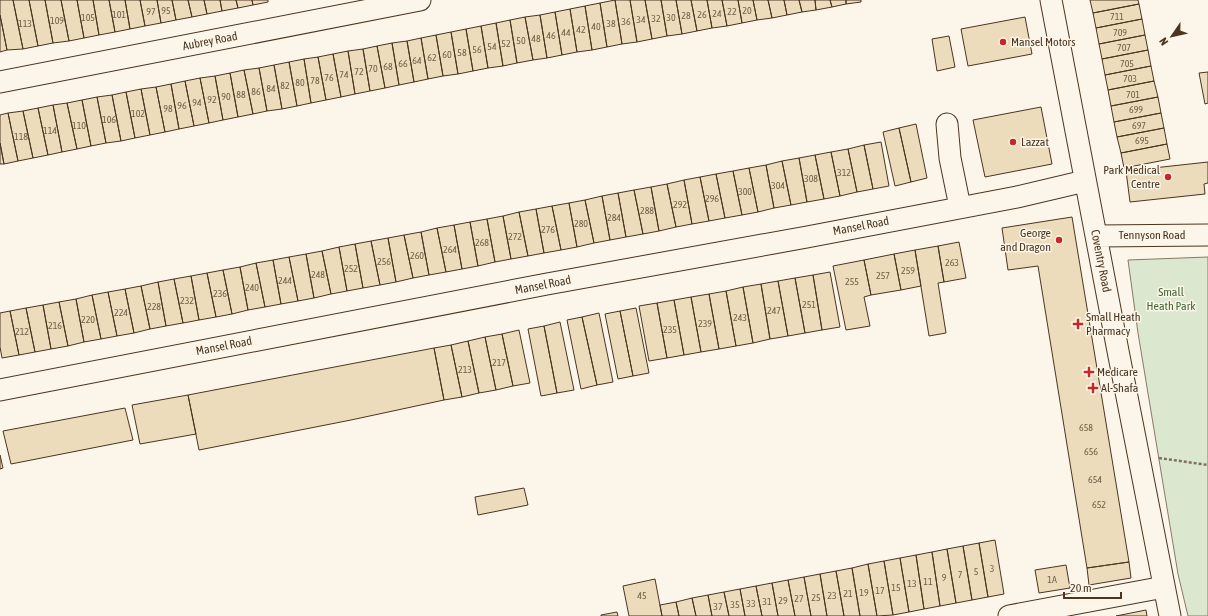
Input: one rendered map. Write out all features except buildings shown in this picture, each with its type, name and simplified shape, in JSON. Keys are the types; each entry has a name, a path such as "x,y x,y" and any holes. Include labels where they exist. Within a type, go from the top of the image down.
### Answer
{"street":[{"name":"Aubrey Road","path":"0,82 420,0"},
{"name":"Coventry Road","path":"1051,0 1170,616"},
{"path":"947,124 950,158 960,208"},
{"name":"Mansel Road","path":"0,390 547,284 960,208 1085,181"},
{"name":"Tennyson Road","path":"1096,236 1208,235"},
{"path":"1009,616 1164,587"}],"path":[{"path":"1137,450 1158,458 1208,465"}],"green space":[{"name":"Small Heath Park","path":"1208,257 1208,616 1188,616 1178,574 1138,333 1128,260"}],"place":[{"name":"Mansel Motors","path":"1003,42"},
{"name":"Lazzat","path":"1013,142"},
{"name":"Park Medical Centre","path":"1168,177"},
{"name":"George and Dragon","path":"1059,240"},
{"name":"Small Heath Pharmacy","path":"1078,324"},
{"name":"Medicare","path":"1089,372"},
{"name":"Al-Shafa","path":"1093,388"}]}
